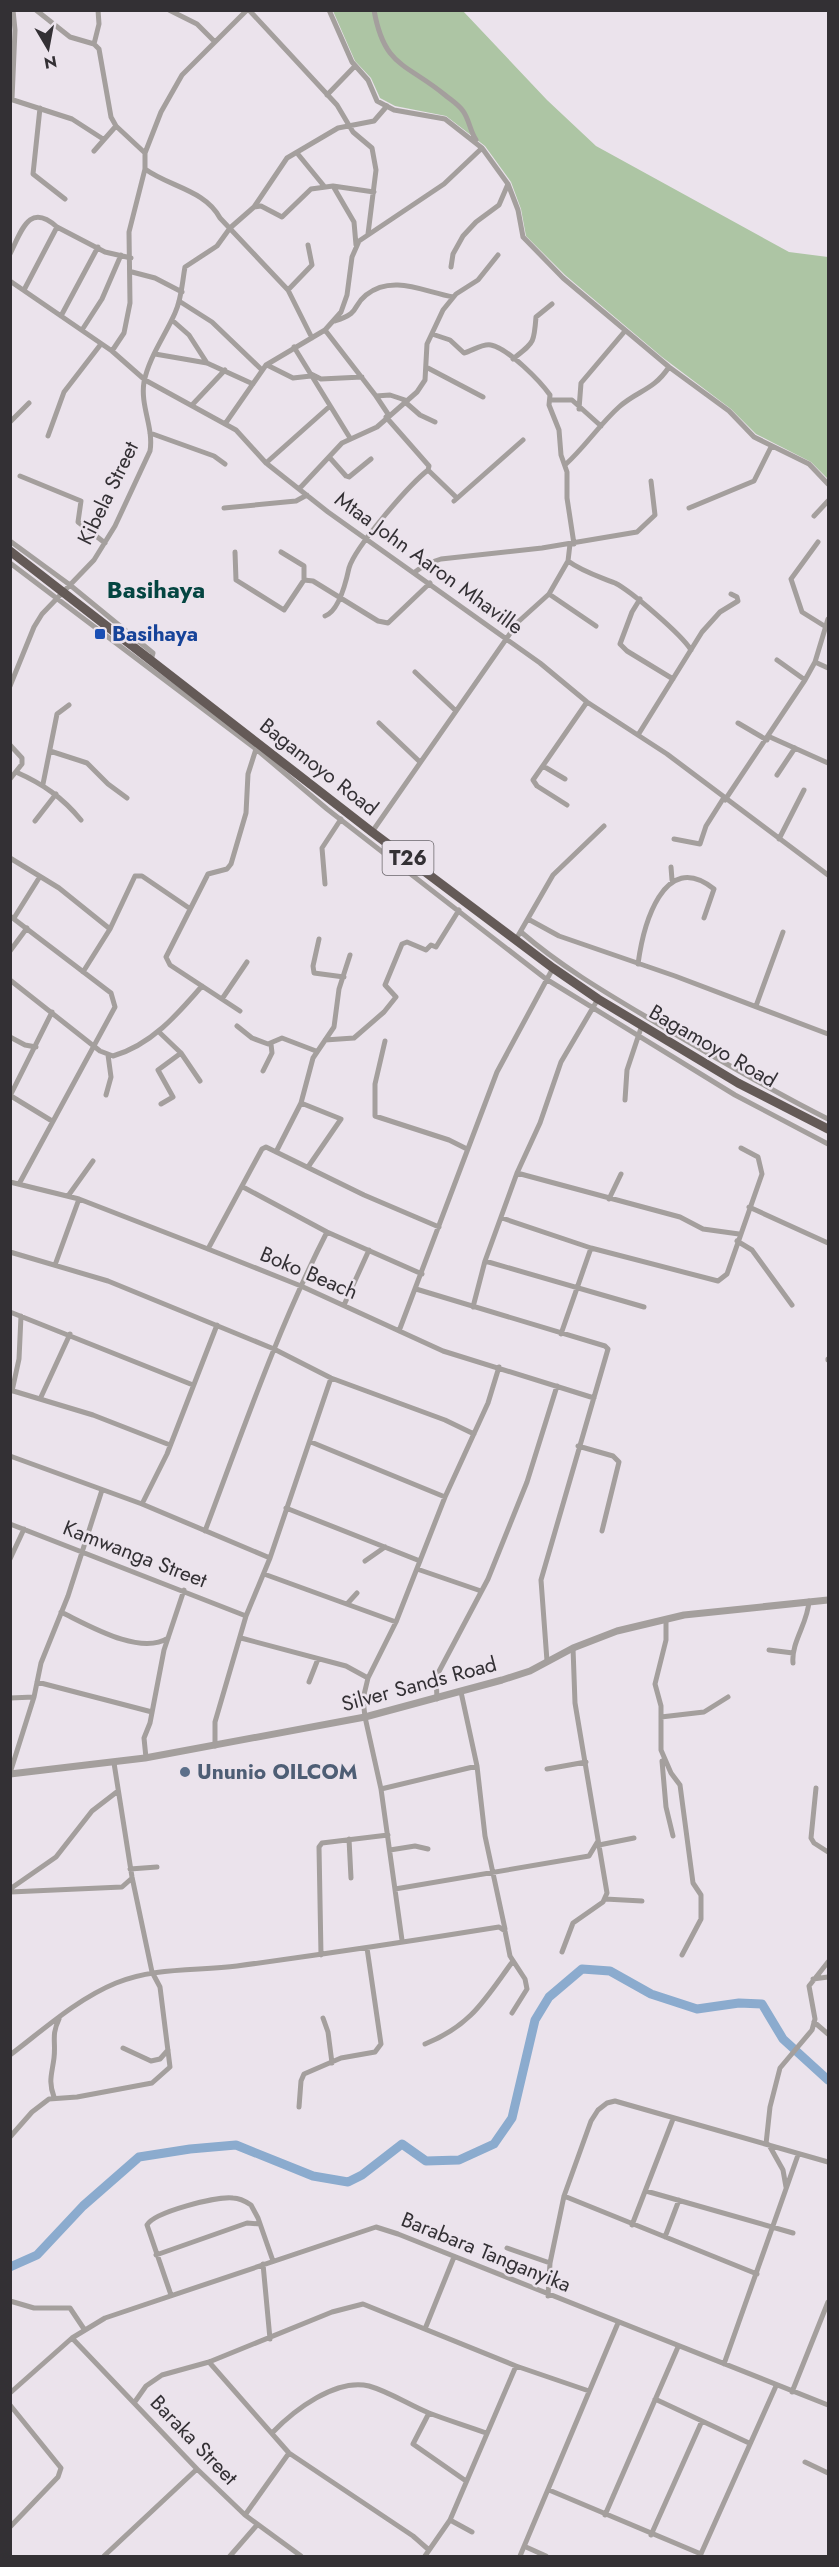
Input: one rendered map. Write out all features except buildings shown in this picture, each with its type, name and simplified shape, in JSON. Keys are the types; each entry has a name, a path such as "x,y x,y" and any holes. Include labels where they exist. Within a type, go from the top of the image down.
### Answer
{"highway":[{"name":"Bagamoyo Road","path":"10,551 59,596 151,660 372,832 553,968 598,999 738,1083 810,1115 828,1129"}],"street":[{"path":"13,10 15,30 11,99 72,119 103,139"},
{"path":"36,10 70,37 94,44 99,49 110,113 116,126 145,153"},
{"path":"94,44 99,24 98,10"},
{"path":"170,10 197,24 215,42"},
{"path":"112,351 124,333 130,303 132,214 145,169 145,153 161,112 182,75 248,10 327,95 374,153 374,192 369,232"},
{"path":"329,10 355,66 368,80 375,98 387,106 445,119 480,146"},
{"path":"374,10 387,53 397,63 431,84 463,111 480,146 508,184 518,210 523,237 529,246 669,368 729,411 754,437 809,465 828,484"},
{"path":"327,95 355,66"},
{"name":"Kibela Street","path":"10,686 34,627 59,596 94,560 105,543 150,452 150,433 143,396 145,380 179,301 185,267 217,246 230,228 254,207 287,158 333,130 374,121 387,106"},
{"path":"40,108 33,174 65,200"},
{"path":"94,151 116,126"},
{"path":"356,246 369,232 444,184 480,146"},
{"path":"297,153 324,186"},
{"path":"145,169 166,183 205,199 288,290 312,338"},
{"path":"451,267 453,254 464,236 476,222 499,205 508,184"},
{"path":"254,207 261,206 282,217 311,189 333,186 374,192"},
{"path":"225,424 262,370 294,347 325,330 334,321 347,295 348,278 356,246 355,228 333,186"},
{"path":"10,254 25,224 34,216 39,216 98,247 131,258"},
{"path":"24,290 57,227"},
{"path":"355,228 369,232"},
{"path":"288,290 312,264 308,245"},
{"path":"61,316 98,247"},
{"path":"82,330 102,299 121,255"},
{"path":"299,489 350,438 377,427 423,384 427,344 443,310 453,297 478,280 498,255"},
{"path":"132,272 155,278 182,292"},
{"name":"Mtaa John Aaron Mhaville","path":"10,281 112,351 145,380 243,435 266,463 307,495 540,663 587,702 638,735 779,839 828,872"},
{"path":"334,321 353,314 365,296 388,285 403,285 453,297"},
{"path":"179,301 212,322 262,370"},
{"path":"513,359 534,340 536,317 552,304"},
{"path":"172,320 189,335 207,363"},
{"path":"325,330 363,377 387,416 429,466 428,470 456,500 523,440"},
{"path":"579,409 581,383 625,331"},
{"path":"432,334 450,340 464,352 490,344 535,377 551,400"},
{"path":"48,436 64,392 101,344"},
{"path":"294,347 350,438"},
{"path":"155,354 207,363 253,384"},
{"path":"267,365 289,377 298,379 311,375 321,379 363,377"},
{"path":"426,367 483,397"},
{"path":"565,465 583,450 601,426 633,396 659,382 669,368"},
{"path":"192,405 225,370"},
{"path":"376,396 390,395 405,401 420,415 435,422"},
{"path":"551,400 567,398 601,426"},
{"path":"372,832 518,622 549,594 568,561 572,544 565,465 559,430 549,405 551,400"},
{"path":"10,422 29,403"},
{"path":"266,463 330,406"},
{"path":"150,433 214,456 225,464"},
{"path":"689,508 754,481 771,447"},
{"path":"330,458 346,477 371,459"},
{"path":"325,616 333,610 349,578 350,567 367,538 401,495 428,470"},
{"path":"20,476 81,501 78,522 105,543"},
{"path":"415,572 426,564 441,559 572,544 637,532 655,514 651,482"},
{"path":"224,508 296,501 307,495"},
{"path":"814,516 828,501"},
{"path":"10,541 70,585 153,653 151,660"},
{"path":"818,542 791,579 802,612 826,627"},
{"path":"235,552 236,580 284,610 304,580 304,566 281,552"},
{"path":"568,561 583,572 614,583 640,599 691,650"},
{"path":"10,562 59,596 256,749 546,980 735,1095 828,1144"},
{"path":"304,580 313,581 378,621 388,623 430,583"},
{"path":"549,594 596,626"},
{"path":"638,735 691,650 716,616 738,601 737,597 732,594"},
{"path":"640,599 632,612 620,644 627,651 673,679"},
{"path":"674,839 700,844 706,826 769,738 805,680 815,662 828,619"},
{"path":"777,660 805,680"},
{"path":"815,662 828,669"},
{"path":"415,672 456,711"},
{"path":"567,805 534,782 587,702"},
{"path":"43,784 57,714 69,705"},
{"path":"379,723 420,762"},
{"path":"738,723 828,763"},
{"path":"10,745 22,759 10,779"},
{"path":"777,775 795,748"},
{"path":"240,1011 170,965 166,957 208,874 227,868 231,864 246,813 248,774 256,749"},
{"path":"50,751 87,763 108,784 127,798"},
{"path":"543,766 565,779"},
{"path":"16,772 43,784 81,820"},
{"path":"779,839 804,790"},
{"path":"35,821 56,794"},
{"path":"325,884 322,849 341,819"},
{"path":"515,941 553,875 604,826"},
{"path":"10,858 77,900 110,929"},
{"path":"671,867 672,880"},
{"path":"83,972 110,929 137,875 189,908"},
{"path":"638,964 656,898 672,880 687,877 714,889 704,918"},
{"path":"19,1184 115,1007 111,993 12,917 39,878"},
{"path":"325,1040 354,1038 384,1012 396,997 385,985 402,944 407,942 426,950 431,945 436,947 459,910"},
{"path":"528,919 559,936 828,1034"},
{"path":"10,951 27,928"},
{"path":"521,932 577,975 619,1001 810,1115 828,1119"},
{"path":"756,1006 783,932"},
{"path":"319,939 313,966 314,973 344,977"},
{"path":"276,1152 301,1103 316,1051 334,1027 350,955"},
{"path":"222,999 247,962"},
{"path":"399,1331 497,1072 553,968"},
{"path":"10,980 108,1055 118,1054 135,1047 159,1032 202,986"},
{"path":"473,1307 485,1261 517,1173 540,1123 563,1057 598,999"},
{"path":"52,1012 11,1093 52,1121"},
{"path":"237,1026 252,1038 271,1044 282,1038 316,1051"},
{"path":"625,1100 627,1070 642,1026"},
{"path":"159,1032 181,1053 200,1081"},
{"path":"10,1037 25,1045 36,1047"},
{"path":"385,1041 375,1084 375,1116 449,1140 467,1149"},
{"path":"263,1071 272,1053 271,1044"},
{"path":"161,1104 173,1097 158,1069 181,1053"},
{"path":"106,1095 111,1077 108,1055"},
{"path":"301,1103 341,1119 308,1167"},
{"path":"208,1249 263,1148 440,1227"},
{"path":"502,1218 591,1248 718,1281 727,1274 762,1168 758,1156 741,1148"},
{"path":"68,1196 93,1161"},
{"path":"517,1173 680,1217 704,1229 740,1234"},
{"path":"609,1199 621,1174"},
{"name":"Boko Beach","path":"10,1182 79,1199 208,1249 301,1286 443,1351 594,1398"},
{"path":"243,1187 327,1232 422,1274"},
{"path":"55,1265 79,1199"},
{"path":"749,1207 828,1243"},
{"path":"205,1531 274,1349 327,1232"},
{"path":"737,1241 752,1250 792,1305"},
{"path":"561,1334 591,1248"},
{"path":"344,1305 369,1250"},
{"path":"10,1252 108,1281 274,1349 331,1378 445,1420 474,1434"},
{"path":"485,1261 644,1307"},
{"path":"416,1290 608,1349 541,1580 547,1661"},
{"path":"10,1312 193,1385"},
{"path":"21,1316 19,1359 11,1391 41,1397 171,1445"},
{"path":"142,1504 171,1445 217,1325"},
{"path":"41,1397 70,1334"},
{"path":"402,1940 381,1789 364,1717 363,1699 368,1678 396,1622 445,1497 488,1403 499,1367"},
{"path":"215,1746 215,1722 246,1616 270,1558 331,1378"},
{"path":"437,1699 436,1677 488,1579 527,1482 557,1386"},
{"path":"311,1442 445,1497"},
{"path":"578,1446 614,1456 619,1462 602,1531"},
{"path":"10,1456 142,1504 270,1558"},
{"path":"10,1774 34,1697 41,1663 61,1612 102,1490"},
{"path":"286,1508 420,1561"},
{"name":"Kamwanga Street","path":"10,1524 246,1616"},
{"path":"10,1558 24,1529"},
{"path":"365,1561 386,1547"},
{"path":"417,1569 481,1591"},
{"path":"264,1574 396,1622"},
{"path":"146,1758 144,1738 168,1638 184,1590"},
{"path":"347,1604 357,1593"},
{"name":"Silver Sands Road","path":"10,1774 146,1758 364,1717 437,1699 530,1671 573,1648 617,1631 684,1616 828,1600"},
{"path":"793,1663 793,1653 802,1633 809,1602"},
{"path":"61,1612 128,1641 154,1645 164,1653"},
{"path":"666,1620 666,1640 655,1675 661,1717 666,1807 673,1836"},
{"path":"154,1645 168,1638"},
{"path":"241,1638 346,1666 368,1678"},
{"path":"573,1648 576,1703 598,1843 606,1876 605,1899"},
{"path":"769,1650 793,1653"},
{"path":"309,1683 318,1659"},
{"path":"37,1682 152,1712"},
{"path":"461,1692 477,1766 485,1836 505,1931 513,1960 525,1979 527,1989 512,2013"},
{"path":"10,1698 34,1697"},
{"path":"661,1717 704,1712 728,1697"},
{"path":"662,1754 680,1785 693,1883 701,1895 701,1919 682,1955"},
{"path":"548,1769 586,1762"},
{"path":"10,2137 32,2112 54,2097 77,2097 152,2083 170,2067 160,1987 152,1972 130,1869 114,1763"},
{"path":"381,1789 477,1766"},
{"path":"816,1788 811,1838 828,1852"},
{"path":"10,1890 56,1857 92,1811 118,1791"},
{"path":"321,1955 319,1847 322,1843 388,1834"},
{"path":"395,1888 588,1856 598,1843 634,1838"},
{"path":"349,1839 351,1878"},
{"path":"390,1850 415,1846 428,1849"},
{"path":"130,1869 157,1867"},
{"path":"10,1890 123,1887 132,1877"},
{"path":"562,1952 573,1923 605,1899 642,1901"},
{"path":"10,2055 60,2018 116,1983 152,1972 225,1967 321,1955 402,1940 499,1927 505,1931"},
{"path":"299,2107 301,2081 304,2074 341,2058 375,2052 381,2044 367,1948"},
{"path":"425,2044 454,2030 483,2005 513,1960"},
{"path":"786,2189 783,2170 768,2145 770,2107 780,2068 812,2030 814,2007 809,1986 828,1962"},
{"path":"813,1979 828,1977"},
{"path":"54,2097 49,2076 54,2056 52,2034 60,2018"},
{"path":"323,2018 328,2032 332,2063"},
{"path":"814,2022 828,2034"},
{"path":"123,2048 151,2061 158,2061 168,2050"},
{"path":"548,2296 550,2263 564,2196 591,2121 607,2103 615,2101 673,2119 731,2132 798,2155 828,2162"},
{"path":"632,2225 673,2119"},
{"path":"724,2364 798,2155"},
{"path":"646,2191 793,2233"},
{"path":"564,2196 756,2274"},
{"path":"171,2295 147,2230 148,2222 201,2202 231,2197 243,2200 254,2209 273,2261"},
{"path":"665,2237 679,2200"},
{"path":"156,2254 246,2223 260,2224"},
{"name":"Barabara Tanganyika","path":"10,2393 72,2338 105,2318 376,2227 828,2405"},
{"path":"507,2248 550,2263"},
{"path":"425,2329 454,2257"},
{"path":"263,2264 270,2339"},
{"path":"10,2301 34,2308 70,2308 84,2330"},
{"path":"792,2392 828,2302"},
{"path":"134,2403 154,2380 270,2339 332,2312 363,2304 516,2366 589,2391"},
{"path":"520,2556 618,2324"},
{"name":"Baraka Street","path":"72,2338 196,2469 245,2515 300,2556"},
{"path":"605,2515 678,2347"},
{"path":"209,2362 289,2453 414,2536 429,2550"},
{"path":"425,2556 450,2520 516,2366"},
{"path":"272,2433 294,2412 346,2386 368,2386 429,2413 486,2433"},
{"path":"549,2490 571,2497 605,2515 700,2555 776,2386"},
{"path":"655,2399 749,2443"},
{"path":"10,2405 61,2468 58,2477 10,2527"},
{"path":"429,2413 413,2444 466,2481"},
{"path":"651,2535 702,2421"},
{"path":"245,2515 289,2453"},
{"path":"805,2463 828,2473"},
{"path":"104,2556 196,2469"},
{"path":"450,2520 472,2532"},
{"path":"230,2556 257,2525"},
{"path":"525,2547 546,2556"}],"green space":[{"path":"333,11 463,11 547,100 596,146 789,252 828,257 828,479 811,462 756,434 731,409 662,357 565,275 526,236 521,209 511,182 485,146 446,116 395,106 380,98 371,78 355,61"}],"waterway":[{"path":"10,2267 37,2255 83,2206 139,2157 236,2145 313,2176 348,2182 362,2175 402,2144 426,2161 459,2160 494,2144 512,2118 535,2020 549,1997 582,1969 610,1971 651,1994 697,2009 739,2003 762,2004 783,2039 828,2080"}],"place":[{"name":"Basihaya","path":"100,634"},
{"name":"Ununio OILCOM","path":"185,1772"}],"district":[{"name":"Basihaya","path":"156,590"}]}
